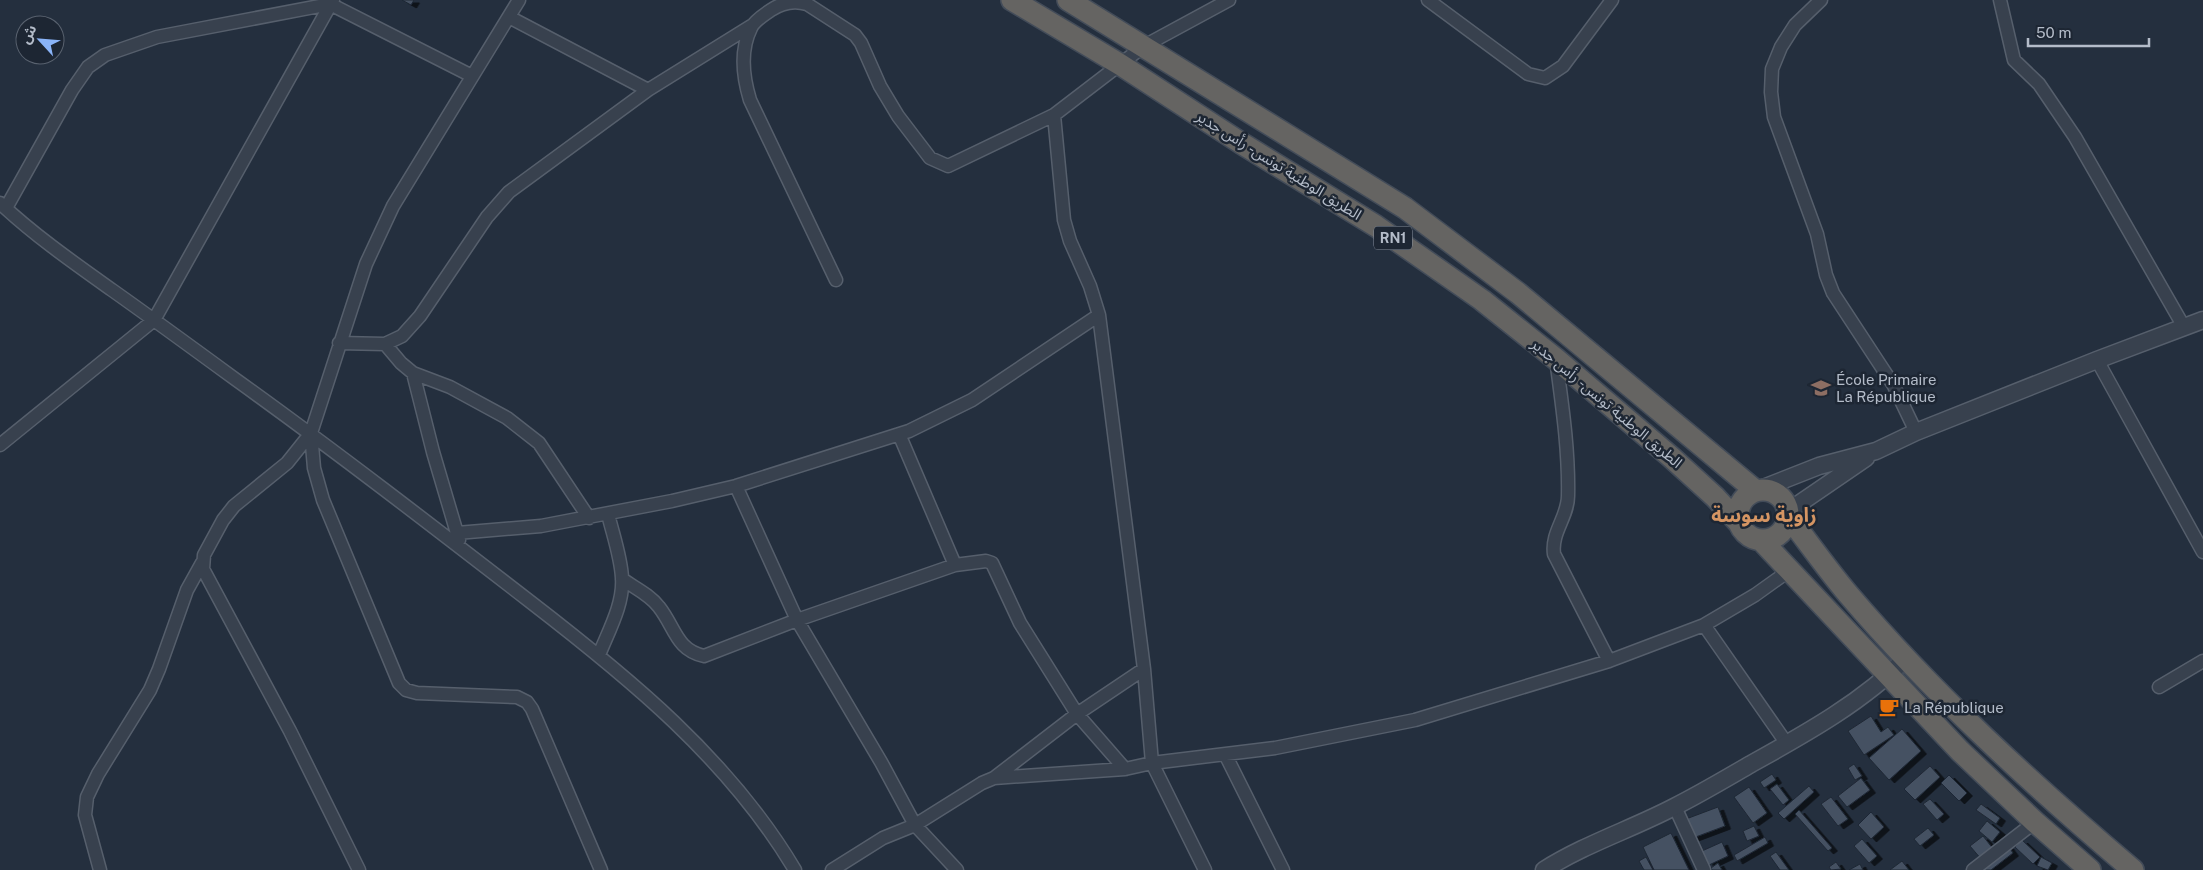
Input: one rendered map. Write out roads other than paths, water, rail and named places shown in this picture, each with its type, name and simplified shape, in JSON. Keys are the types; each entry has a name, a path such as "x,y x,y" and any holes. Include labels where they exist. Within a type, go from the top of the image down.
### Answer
{"highway":[{"name":"الطريق الوطنية تونس - رأس جدير","path":"1012,0 1121,65 1241,143 1376,226 1482,300 1556,359 1715,497 1739,523"},
{"name":"الطريق الوطنية تونس - رأس جدير","path":"1068,0 1405,208 1518,293 1757,491"},
{"name":"RN1","path":"1757,491 1764,490 1777,495 1786,505 1788,514 1849,594 1943,696 2021,771 2133,870"},
{"path":"1739,523 1739,507 1743,500 1757,491"},
{"path":"1761,540 1769,540 1782,531 1788,514"},
{"name":"RN1","path":"1739,523 1748,535 1761,540 1888,677 1960,751 2087,869"}],"street":[{"path":"100,870 85,815 87,797 98,774 150,690 187,590 223,520 234,506 287,463 311,433 366,264 393,206 519,0"},
{"path":"339,343 385,344 402,336 420,316 487,217 509,192 648,90 751,26 780,4 800,2 808,4 855,35 862,43 887,99 898,116 930,158 942,165 948,166 1054,115 1144,46 1229,0"},
{"path":"1428,0 1528,74 1545,78 1554,74 1563,66 1612,0"},
{"path":"1820,0 1795,25 1780,47 1772,69 1771,92 1774,117 1817,234 1826,275 1833,293 1894,386 1916,432"},
{"path":"2000,0 2014,60 2039,84 2075,137 2184,327"},
{"path":"472,76 332,2 157,37 105,55 88,67 72,90 3,206 74,263 311,433 600,655 653,701 694,741 741,794 783,850 795,870"},
{"path":"0,445 154,320 332,2"},
{"path":"509,17 648,90"},
{"path":"751,26 744,54 744,71 750,100 836,280"},
{"path":"1054,115 1064,220 1070,241 1090,286 1099,315 1144,669 1152,763 1205,870"},
{"path":"457,533 542,526 589,518 736,486 899,434 972,400 1099,315"},
{"path":"1757,491 1819,466 1876,450 1916,432 2097,360 2203,320"},
{"path":"385,344 400,363 413,373 450,387 507,418 539,443 589,518"},
{"path":"1556,359 1568,460 1568,498 1566,509 1558,526 1553,544 1554,554 1609,661"},
{"path":"2097,360 2203,552"},
{"path":"413,373 433,452 461,548"},
{"path":"311,433 314,468 323,500 399,683 406,690 417,693 516,697 527,702 532,709 601,870"},
{"path":"899,434 955,565"},
{"path":"1788,514 1876,450"},
{"path":"736,486 797,620 881,762 915,825 957,870"},
{"path":"600,655 619,602 622,579 608,514"},
{"path":"622,579 652,600 660,608 684,647 694,654 704,656 797,620 955,565 986,561 992,563 996,568 1020,623 1077,714 1126,769"},
{"path":"202,563 290,731 359,870"},
{"path":"994,778 1126,769 1152,763 1275,748 1415,720 1609,661 1704,625 1755,595 1790,570"},
{"path":"1704,625 1787,744"},
{"path":"1544,870 1599,841 1674,807 1787,744 1888,677 1907,657"},
{"path":"2159,687 2203,661"},
{"path":"832,870 884,838 915,825 982,783 994,778 1077,714 1144,669"},
{"path":"1225,754 1283,870"},
{"path":"1674,807 1704,870"},
{"path":"1973,870 2035,822"}],"place":[{"name":"École Primaire La République","path":"1821,388"},
{"name":"La République","path":"1889,707"}],"district":[{"name":"زاوية سوسة","path":"1764,515"}]}
